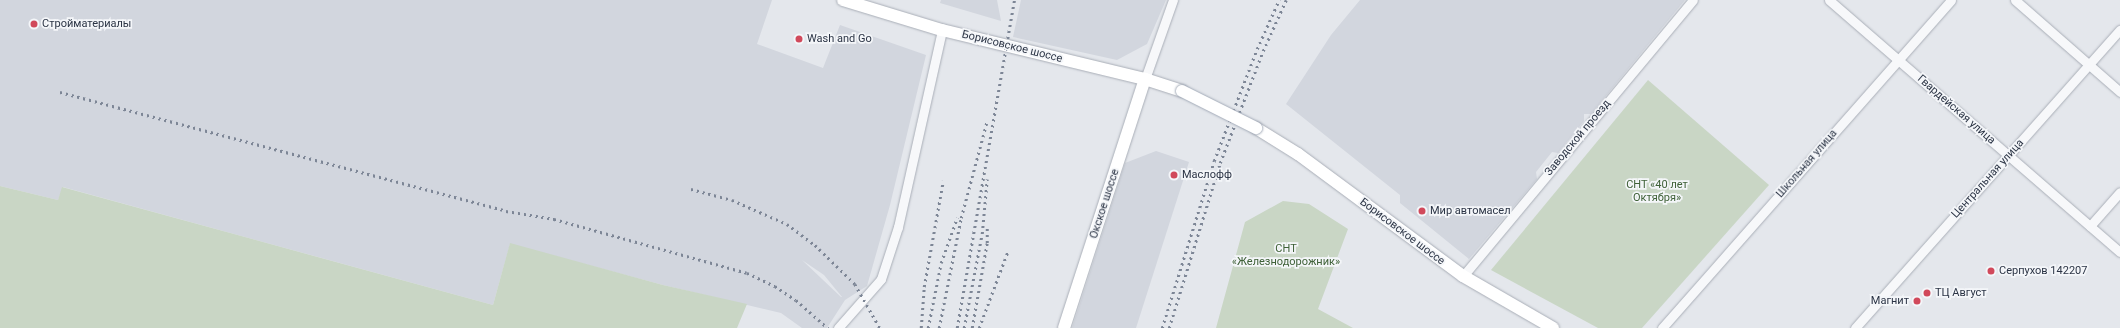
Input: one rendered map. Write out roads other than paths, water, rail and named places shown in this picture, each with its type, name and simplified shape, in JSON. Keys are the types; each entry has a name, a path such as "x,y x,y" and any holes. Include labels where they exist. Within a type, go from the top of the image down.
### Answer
{"main road":[{"name":"Борисовское шоссе","path":"843,0 942,30 1145,79 1182,91 1256,128 1298,154 1463,276 1553,328"},
{"name":"Окское шоссе","path":"1064,328 1145,79"}],"street":[{"path":"1145,79 1173,0"},
{"name":"Заводской проезд","path":"1463,276 1692,0"},
{"name":"Гвардейская улица","path":"1829,0 2120,252"},
{"name":"Школьная улица","path":"1662,328 1899,60 1950,0"},
{"path":"2015,0 2120,92"},
{"path":"838,328 881,279 898,227 942,30"},
{"name":"Центральная улица","path":"1855,328 2120,30"},
{"path":"2090,226 2120,192"}],"railway":[{"path":"957,328 1014,0"},
{"path":"1162,328 1214,161 1257,49 1279,0"},
{"path":"1169,328 1220,163 1263,51 1286,0"},
{"path":"60,92 506,211 554,219 747,273 775,286 796,300 828,328"},
{"path":"939,328 961,218 987,121"},
{"path":"964,328 982,234 987,179"},
{"path":"921,328 924,287 943,181"},
{"path":"691,189 732,200 787,224 815,245 855,284 880,328"},
{"path":"928,328 941,263 957,218"},
{"path":"972,328 987,243 987,227"},
{"path":"979,328 1008,251"}],"place":[{"name":"Стройматериалы","path":"34,24"},
{"name":"Wash and Go","path":"799,39"},
{"name":"Маслофф","path":"1174,175"},
{"name":"Мир автомасел","path":"1422,211"},
{"name":"Серпухов 142207","path":"1991,271"},
{"name":"ТЦ Август","path":"1927,293"},
{"name":"Магнит","path":"1917,301"}],"park label":[{"name":"СНТ «40 лет Октября»","path":"1657,192"},
{"name":"СНТ «Железнодорожник»","path":"1286,256"}]}
